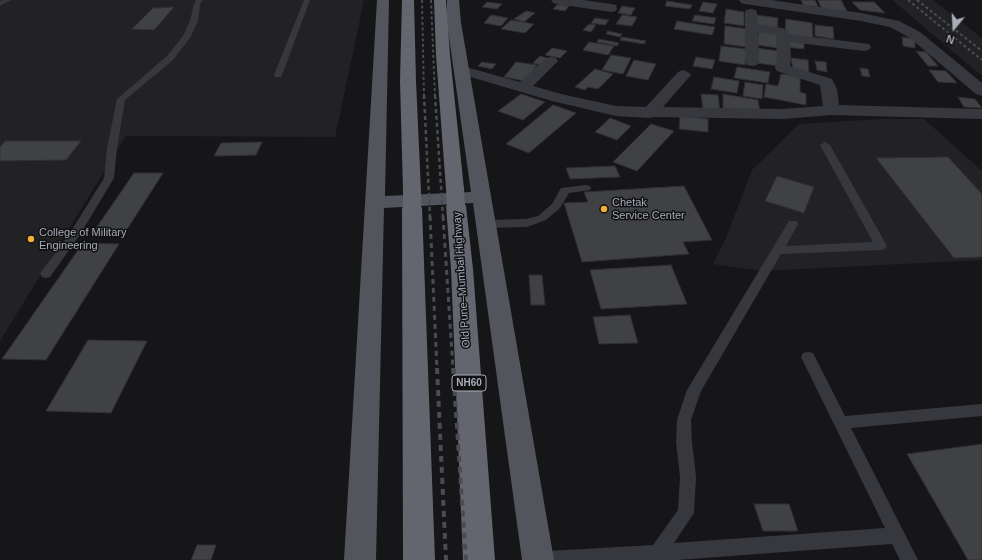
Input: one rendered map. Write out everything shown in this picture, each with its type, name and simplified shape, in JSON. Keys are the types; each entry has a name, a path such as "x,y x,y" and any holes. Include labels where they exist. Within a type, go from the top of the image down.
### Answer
{"highway":[{"path":"408,0 408,81 412,200 419,560"},
{"name":"Old Pune–Mumbai Highway","path":"440,0 443,55 463,277 479,560"}],"main road":[{"path":"360,560 383,0"},
{"path":"453,0 454,23 538,560"},
{"path":"374,203 481,197"}],"street":[{"path":"557,0 611,8"},
{"path":"752,62 752,27 749,1 861,17 894,24 915,35 982,91"},
{"path":"752,27 782,32 784,58 782,68 827,82 831,110"},
{"path":"783,37 864,47"},
{"path":"523,87 551,61"},
{"path":"462,70 584,105 616,111 649,113 783,114 831,110 982,114"},
{"path":"649,113 684,75"}],"lane":[{"path":"0,4 8,0"},
{"path":"46,274 77,230 109,178 112,148 121,99 170,58 187,36 194,21 197,4 200,0"},
{"path":"278,75 307,0"},
{"path":"777,250 881,246 825,145"},
{"path":"486,224 527,223 542,218 556,206 565,190 586,188"},
{"path":"657,553 686,513 688,477 684,442 684,420 694,390 793,224"},
{"path":"808,357 910,560"},
{"path":"841,423 982,410"},
{"path":"549,560 897,535"}],"shaded area":[{"name":"College of Military Engineering","path":"0,0 364,0 335,137 126,136 0,341"},
{"path":"892,0 933,0 982,38 982,76"},
{"path":"882,119 924,119 982,171 982,260 761,271 713,264 726,238 752,170 799,124"}],"building":[{"path":"801,0 815,0 818,7 804,6"},
{"path":"818,0 841,0 847,11 822,10"},
{"path":"667,1 692,5 690,9 665,6"},
{"path":"487,2 502,4 497,9 482,7"},
{"path":"703,2 717,4 713,13 699,11"},
{"path":"852,2 874,2 885,13 860,10"},
{"path":"558,4 569,6 565,11 553,9"},
{"path":"622,6 635,8 631,15 618,13"},
{"path":"174,7 154,30 132,29 153,8"},
{"path":"726,9 744,12 744,26 724,23"},
{"path":"526,11 535,13 524,22 514,19"},
{"path":"491,15 508,18 501,26 484,23"},
{"path":"622,15 637,17 632,26 616,24"},
{"path":"695,15 716,18 714,24 692,21"},
{"path":"756,15 778,18 777,30 755,27"},
{"path":"595,18 609,20 605,25 591,23"},
{"path":"786,19 812,23 813,40 785,36"},
{"path":"511,20 534,24 525,33 501,29"},
{"path":"677,21 715,27 712,35 674,29"},
{"path":"589,24 596,25 591,32 583,30"},
{"path":"815,25 833,27 834,39 815,36"},
{"path":"725,26 748,29 747,47 724,44"},
{"path":"759,29 779,32 778,48 757,45"},
{"path":"608,31 622,34 620,37 606,34"},
{"path":"622,37 646,41 644,44 620,40"},
{"path":"902,37 915,39 915,48 903,46"},
{"path":"786,38 804,40 804,49 786,47"},
{"path":"599,39 619,43 617,46 597,42"},
{"path":"589,42 614,46 608,55 583,50"},
{"path":"721,46 746,49 745,65 719,61"},
{"path":"552,48 567,51 560,58 545,55"},
{"path":"756,48 779,51 779,66 756,63"},
{"path":"916,51 926,52 938,66 928,66"},
{"path":"611,55 631,58 623,74 602,70"},
{"path":"540,56 547,58 540,65 533,63"},
{"path":"696,57 715,60 712,69 693,66"},
{"path":"791,58 808,60 809,73 793,70"},
{"path":"634,60 656,64 648,80 626,76"},
{"path":"815,61 826,62 827,72 817,70"},
{"path":"482,62 496,64 492,69 478,66"},
{"path":"516,62 537,65 525,81 504,77"},
{"path":"737,67 770,72 768,83 734,78"},
{"path":"860,68 868,69 870,77 862,76"},
{"path":"595,69 613,74 598,89 588,87 585,90 575,87"},
{"path":"929,70 946,71 957,83 938,82"},
{"path":"781,74 800,76 800,92 806,94 806,105 764,97 766,84 778,86"},
{"path":"714,77 739,81 737,93 711,89"},
{"path":"745,82 763,85 762,99 743,96"},
{"path":"521,94 545,102 523,120 498,111"},
{"path":"701,94 718,95 720,111 703,109"},
{"path":"723,94 758,100 760,112 723,108"},
{"path":"958,97 975,99 982,108 964,107"},
{"path":"553,105 576,113 529,153 506,144"},
{"path":"680,116 708,119 708,132 679,129"},
{"path":"610,118 631,126 617,140 595,132"},
{"path":"651,124 674,131 637,171 613,162"},
{"path":"5,141 81,141 66,160 0,161 0,147"},
{"path":"262,142 256,155 214,156 221,143"},
{"path":"948,157 982,194 982,257 954,258 876,158"},
{"path":"615,166 620,177 570,179 566,168"},
{"path":"134,173 163,173 124,234 92,234"},
{"path":"777,176 814,187 804,213 765,201"},
{"path":"684,186 712,240 683,242 689,254 582,262 564,203 588,202 584,192"},
{"path":"83,243 119,244 46,360 2,359"},
{"path":"671,265 687,304 601,309 590,270"},
{"path":"529,275 542,275 545,305 531,305"},
{"path":"630,315 638,343 599,344 593,317"},
{"path":"88,340 147,341 111,413 46,411"},
{"path":"982,444 982,560 968,560 907,454"},
{"path":"754,504 789,504 798,531 763,531"},
{"path":"197,545 216,545 211,560 191,560"}],"railway":[{"path":"422,0 424,96"},
{"path":"431,0 435,96"},
{"path":"908,0 982,60"},
{"path":"917,0 982,51"},
{"path":"424,95 430,217"},
{"path":"435,95 443,217"},
{"path":"430,216 437,369"},
{"path":"443,216 453,369"},
{"path":"437,368 446,560"},
{"path":"453,368 466,560"}],"place":[{"name":"Chetak Service Center","path":"604,209"},
{"name":"College of Military Engineering","path":"31,239"}]}
